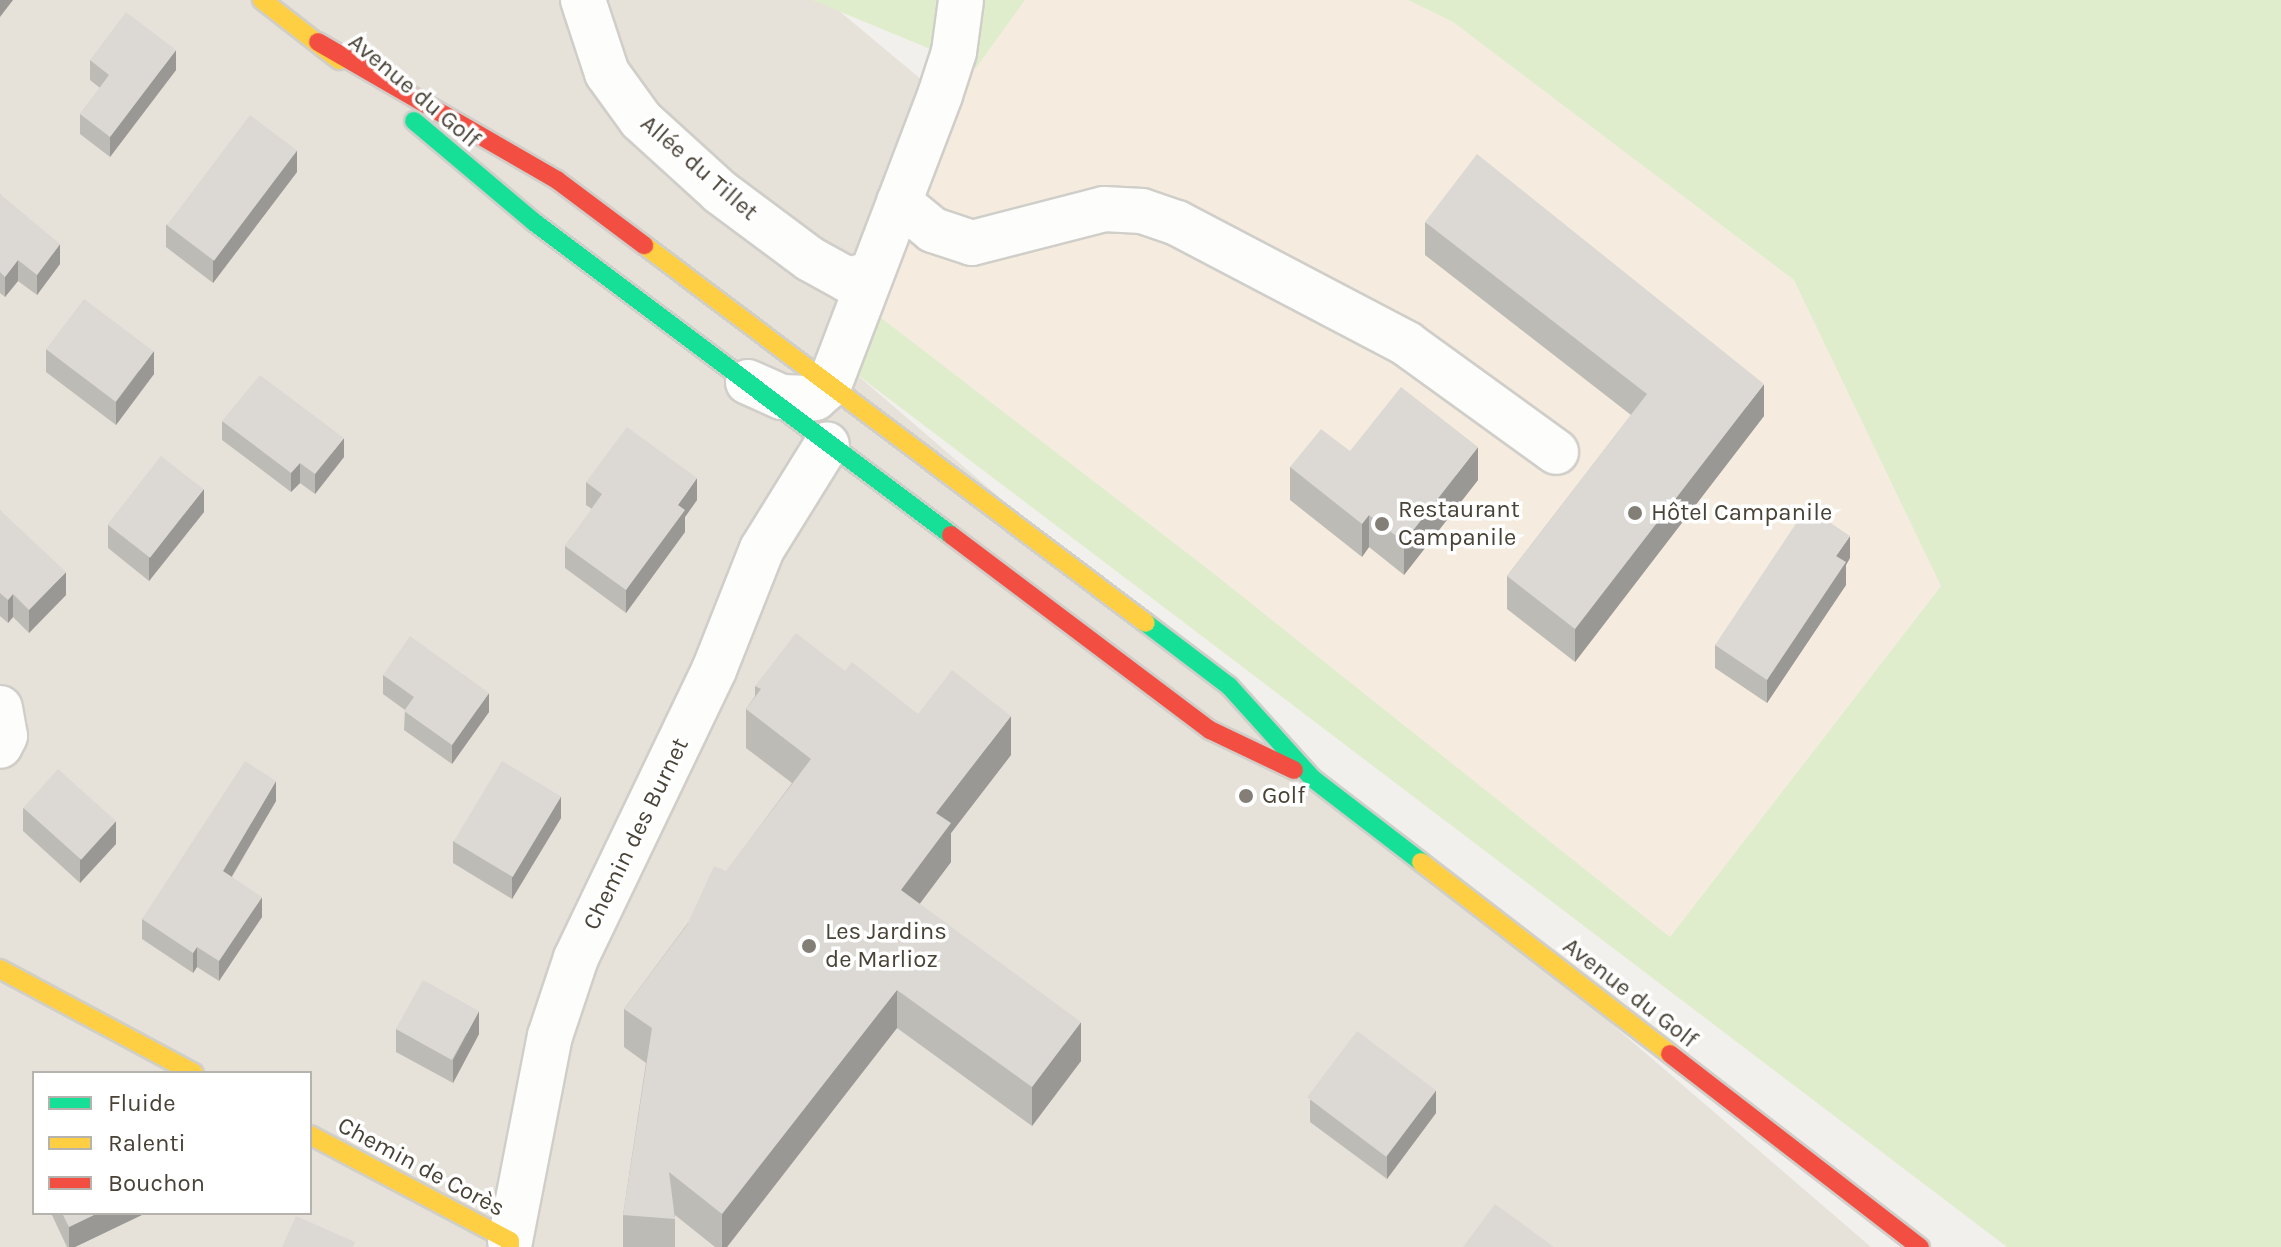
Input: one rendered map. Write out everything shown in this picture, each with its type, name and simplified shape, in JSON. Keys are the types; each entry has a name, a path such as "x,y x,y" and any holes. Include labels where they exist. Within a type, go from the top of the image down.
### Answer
{"main road":[{"name":"Avenue du Golf","path":"262,0 318,42 534,222 827,444 1210,730 1312,778 1920,1247"},
{"path":"318,42 557,180 1229,686 1312,778"},
{"path":"0,969 190,1071"},
{"name":"Chemin de Corès","path":"312,1136 510,1244"}],"street":[{"name":"Allée du Tillet","path":"583,0 607,73 641,120 720,192 810,259 848,280 870,274"},
{"path":"743,380 782,397 815,398 829,386 954,52 961,0"},
{"path":"899,202 933,230 972,243 1104,209 1142,211 1177,223 1365,319 1445,367 1556,452"},
{"name":"Chemin des Burnet","path":"510,1244 550,1036 576,958 714,670 762,549 827,444"},
{"path":"0,708 5,736 0,746"}],"shaded area":[{"path":"0,0 826,0 940,95 856,374 1871,1247 0,1247"},
{"path":"1025,0 1408,0 1453,22 1794,280 1944,582 1670,937 1208,569 867,307 951,58 976,68"}],"green space":[{"path":"812,0 1025,0 976,68"},
{"path":"1408,0 2281,0 2281,1247 2007,1247 855,373 867,307 1208,569 1670,937 1941,586 1794,280 1453,22"}],"building":[{"path":"126,12 176,50 110,137 80,114 109,75 90,60"},
{"path":"250,115 297,151 214,261 167,225"},
{"path":"1477,154 1764,384 1575,629 1507,576 1647,394 1425,222"},
{"path":"0,194 60,244 37,275 18,260 5,277 0,272"},
{"path":"84,299 153,351 116,402 46,349"},
{"path":"260,375 344,438 315,474 300,463 291,473 222,421"},
{"path":"1401,387 1478,447 1404,542 1369,515 1362,524 1290,467 1321,429 1350,451"},
{"path":"627,427 697,478 678,505 685,510 626,590 565,546 602,494 586,482"},
{"path":"161,456 204,489 150,558 107,525"},
{"path":"1807,507 1850,536 1836,556 1846,562 1767,680 1715,645"},
{"path":"0,510 66,572 29,610 13,594 8,600 0,593"},
{"name":"Les Jardins de Marlioz","path":"796,633 845,671 852,662 918,714 952,670 1011,716 936,813 951,823 901,890 1081,1022 1032,1087 897,990 722,1214 669,1172 675,1219 623,1215 652,1028 624,1009 687,925 714,866 726,871 811,759 746,709 761,689 755,686"},
{"path":"410,636 489,693 452,745 404,711 414,697 383,675"},
{"path":"245,761 276,781 223,871 262,897 219,961 197,947 193,953 142,919"},
{"path":"502,761 561,797 513,877 454,842"},
{"path":"58,769 116,821 81,860 23,808"},
{"path":"423,980 479,1011 452,1060 396,1029"},
{"path":"1357,1031 1436,1091 1386,1157 1307,1097"},
{"path":"1495,1204 1554,1247 1463,1247"},
{"path":"63,1215 94,1215 69,1227"},
{"path":"296,1216 355,1242 353,1247 282,1247"}],"traffic: fast":[{"path":"414,121 534,222 951,535"},
{"path":"1146,623 1229,686 1312,778 1421,862"}],"traffic: slow":[{"path":"262,0 339,60"},
{"path":"644,245 1146,623"},
{"path":"1421,862 1670,1054"},
{"path":"0,969 190,1071"},
{"path":"312,1136 510,1241 510,1247"}],"traffic: jam":[{"path":"318,42 557,180 644,245"},
{"path":"951,535 1210,730 1294,770"},
{"path":"1670,1054 1920,1247"}],"place":[{"name":"Hôtel Campanile","path":"1635,513"},
{"name":"Restaurant Campanile","path":"1382,524"},
{"name":"Golf","path":"1246,796"},
{"name":"Les Jardins de Marlioz","path":"809,946"}]}
